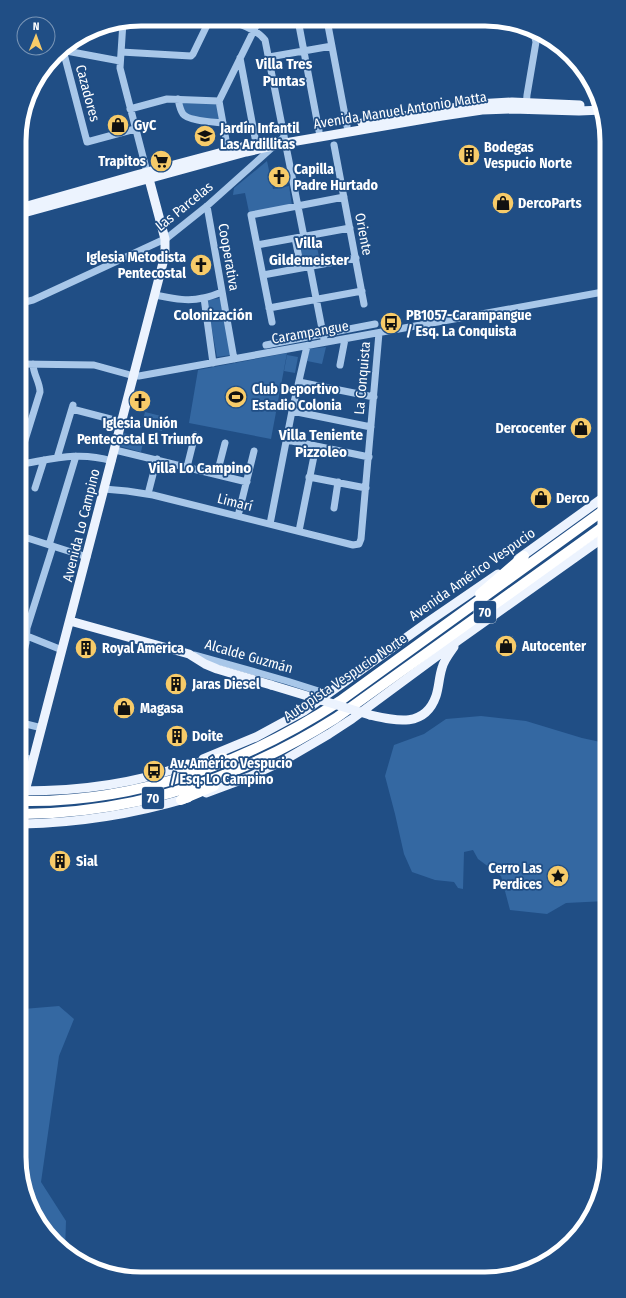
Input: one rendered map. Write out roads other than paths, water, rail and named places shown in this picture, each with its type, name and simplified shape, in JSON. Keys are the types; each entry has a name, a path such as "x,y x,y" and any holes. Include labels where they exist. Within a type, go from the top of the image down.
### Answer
{"highway":[{"name":"Autopista Vespucio Norte","path":"26,801 80,798 114,794 147,787 213,767 268,743 335,704 454,620 600,513"},
{"name":"Autopista Vespucio Norte","path":"26,814 89,810 151,798 212,780 250,765 277,752 342,713 600,529"},
{"path":"454,620 486,589 524,556"},
{"path":"181,767 225,757 268,743"},
{"path":"181,800 240,774 277,752"}],"main road":[{"name":"Avenida Manuel Antonio Matta","path":"26,206 282,142 319,131 476,104 494,102 579,112 596,111"},
{"name":"Avenida Manuel Antonio Matta","path":"26,212 256,143 282,142 469,111 526,106 594,104"},
{"name":"Avenida Lo Campino","path":"26,784 87,557 165,255 166,239 148,176"},
{"name":"Avenida Américo Vespucio","path":"26,791 72,789 137,779 181,767 260,735 300,713 328,694 428,622 524,556 600,500"},
{"path":"26,824 103,818 143,810 212,791 249,777 283,761 316,743 352,719 459,640 600,540"},
{"name":"Alcalde Guzmán","path":"70,621 189,654"},
{"path":"189,654 205,664 217,669 271,686 370,715 402,721 414,719 424,713 431,706 435,697 443,664 459,640"}],"street":[{"path":"121,52 191,56 207,26"},
{"path":"243,26 264,38 269,57 282,142 304,237"},
{"path":"228,151 219,101 256,26"},
{"path":"299,26 319,131"},
{"path":"328,26 347,126"},
{"path":"123,27 120,61 121,73 148,176"},
{"path":"526,106 536,42 535,38"},
{"path":"269,57 332,46"},
{"path":"69,51 120,61"},
{"name":"Cazadores","path":"63,56 87,142 135,129"},
{"path":"240,58 256,143"},
{"path":"130,109 164,100 178,99 219,101"},
{"path":"178,99 185,117 223,123"},
{"name":"Las Parcelas","path":"26,302 33,300 166,239 282,142"},
{"name":"Oriente","path":"334,145 364,304"},
{"path":"272,322 251,215 344,197"},
{"name":"Cooperativa","path":"207,206 234,359"},
{"path":"257,245 350,228"},
{"path":"295,238 301,268"},
{"path":"263,276 356,258"},
{"path":"310,267 324,343"},
{"path":"269,308 362,291"},
{"path":"155,295 172,299 187,300 204,298 222,292"},
{"name":"Carampangue","path":"26,364 94,365 134,376 145,375 600,293"},
{"path":"204,298 213,363"},
{"name":"Carampangue","path":"266,345 375,324"},
{"name":"La Conquista","path":"359,544 361,540 366,488 379,333"},
{"path":"340,364 345,339"},
{"path":"270,524 292,411 307,346"},
{"path":"26,437 40,392 40,387 34,372 33,364"},
{"path":"299,382 374,397"},
{"path":"57,458 73,407 122,422"},
{"path":"292,411 371,427"},
{"path":"187,467 195,435"},
{"path":"287,440 368,457"},
{"path":"217,474 225,443"},
{"path":"299,531 316,446"},
{"path":"115,450 247,482"},
{"path":"238,516 254,451"},
{"path":"26,630 76,456"},
{"path":"26,463 76,456 94,456 112,461"},
{"path":"148,494 156,459"},
{"path":"35,488 44,460"},
{"path":"310,477 366,488"},
{"path":"334,508 338,482"},
{"name":"Limarí","path":"104,489 148,494 353,545 359,544"},
{"path":"26,538 87,557"},
{"path":"26,636 62,650"},
{"name":"Alcalde Guzmán","path":"189,654 328,694"},
{"path":"26,723 42,728"},
{"path":"26,758 33,760"}],"place":[{"name":"GyC","path":"118,125"},
{"name":"Jardín Infantil Las Ardillitas","path":"205,136"},
{"name":"Bodegas Vespucio Norte","path":"469,155"},
{"name":"Trapitos","path":"161,161"},
{"name":"Capilla Padre Hurtado","path":"279,177"},
{"name":"DercoParts","path":"503,203"},
{"name":"Iglesia Metodista Pentecostal","path":"201,265"},
{"name":"PB1057-Carampangue / Esq. La Conquista","path":"391,323"},
{"name":"Club Deportivo Estadio Colonia","path":"236,397"},
{"name":"Iglesia Unión Pentecostal El Triunfo","path":"140,401"},
{"name":"Dercocenter","path":"581,428"},
{"name":"Derco","path":"541,498"},
{"name":"Autocenter","path":"506,646"},
{"name":"Royal America","path":"86,648"},
{"name":"Jaras Diesel","path":"176,684"},
{"name":"Magasa","path":"124,708"},
{"name":"Doite","path":"177,736"},
{"name":"Av. Américo Vespucio / Esq. Lo Campino","path":"154,771"},
{"name":"Sial","path":"60,861"},
{"name":"Cerro Las Perdices","path":"558,876"}],"district":[{"name":"Villa Tres Puntas","path":"284,72"},
{"name":"Villa Gildemeister","path":"309,252"},
{"name":"Colonización","path":"213,315"},
{"name":"Villa Teniente Pizzoleo","path":"321,444"},
{"name":"Villa Lo Campino","path":"200,468"}]}
